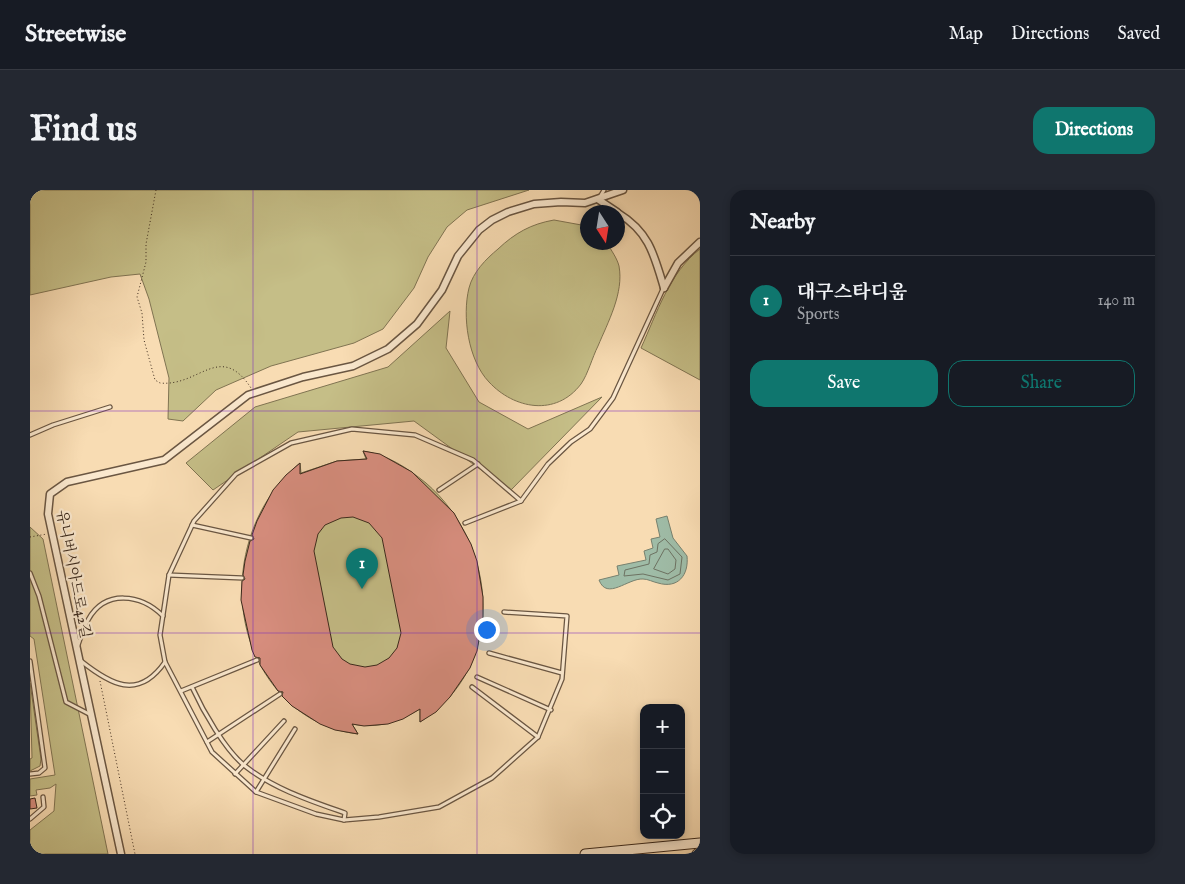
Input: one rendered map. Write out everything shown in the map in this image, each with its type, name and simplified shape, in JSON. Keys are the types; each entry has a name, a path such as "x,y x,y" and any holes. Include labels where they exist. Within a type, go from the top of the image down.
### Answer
{"main road":[{"path":"585,854 700,843"}],"street":[{"name":"유니버시아드로42길","path":"121,854 52,533 48,503 50,494 67,482 164,460 248,395 303,377 353,366 388,349 417,324 442,290 458,256 479,230 492,220 508,212 534,204 584,203 599,200 623,190"},
{"path":"599,200 606,205"},
{"path":"625,218 646,236 656,259 664,288"},
{"path":"664,288 678,263 700,242"}],"lane":[{"path":"599,200 604,190"},
{"path":"465,523 521,501 548,464 570,442 590,429 614,398 664,288"},
{"path":"30,435 53,425 110,407"},
{"path":"504,612 567,616 562,673 551,710 538,737 492,778 440,807 344,820 316,814 256,792 212,752 182,691 165,662 160,635 169,575 192,525 236,474 291,442 352,429 415,435 478,464 521,501"},
{"path":"439,490 478,464"},
{"path":"192,525 251,538"},
{"path":"30,573 39,596 66,702 91,716"},
{"path":"169,575 242,578"},
{"path":"76,650 88,619 99,607 113,599 129,598 145,602 163,616"},
{"path":"488,653 562,673"},
{"path":"78,659 98,675 111,682 134,684 154,675 165,662"},
{"path":"182,691 257,660"},
{"path":"30,661 46,768 40,773 30,774"},
{"path":"477,677 551,710"},
{"path":"192,687 220,735 244,765 265,780 345,813 344,820"},
{"path":"472,687 538,737"},
{"path":"207,742 280,694"},
{"path":"235,774 284,721"},
{"path":"256,792 295,729"},
{"path":"30,819 44,807 43,797"}],"path":[{"path":"156,190 146,244 146,262 137,297 142,314 144,340 155,380 160,383 175,382 225,366 238,370 255,393"},
{"path":"30,537 52,533"},
{"path":"98,675 135,854"}],"shaded area":[{"path":"30,190 529,190 467,210 447,227 428,257 414,288 383,329 354,343 271,366 216,390 183,421 168,419 169,378 149,299 140,274 111,277 30,295"},
{"path":"554,220 580,225 580,250 611,250 619,266 620,276 617,297 610,317 581,384 560,401 547,405 523,403 510,398 489,382 476,362 472,350 468,337 466,311 471,282 481,266 511,238 538,224"},
{"path":"700,249 700,380 641,348 672,282 689,259"},
{"path":"450,311 446,348 479,402 528,429 602,397 510,491 414,421 298,432 213,490 186,463 255,407 388,367"},
{"path":"363,451 381,455 404,467 426,483 450,509 468,539 479,572 483,606 479,639 468,670 448,699 420,722 420,709 404,718 379,725 352,724 358,734 333,729 311,719 282,696 258,660 247,631 242,600 243,570 249,539 261,511 278,485 300,463 301,473 337,461 366,459"},
{"path":"30,527 43,539 108,854 30,854 30,830 54,811 56,784 50,788 36,790 37,795 30,796 30,779 55,775 34,639 30,636"},
{"path":"30,683 41,759 40,766 30,771 30,759 32,758"}],"water":[{"path":"667,516 673,538 687,556 686,569 681,579 671,584 656,583 643,579 612,589 607,589 603,586 599,580 619,575 617,566 646,560 644,551 653,548 651,539 660,537 656,519"}],"building":[{"path":"363,451 380,454 412,472 454,513 471,544 477,561 483,597 483,617 477,651 470,668 450,697 436,712 420,722 420,709 403,719 388,724 364,726 352,724 358,734 335,730 320,724 292,706 282,696 283,692 278,691 260,665 260,658 255,657 252,650 241,600 242,581 245,579 243,575 245,561 250,541 254,539 252,535 257,521 273,490 286,475 300,463 300,474 337,461 367,459","holes":["353,517 369,523 382,538 401,633 397,648 389,658 377,665 365,667 350,664 342,659 333,647 314,551 318,534 325,525 341,518"]},
{"path":"35,798 37,808 30,809 30,799"}],"place":[{"name":"대구스타디움","path":"362,589"}]}
